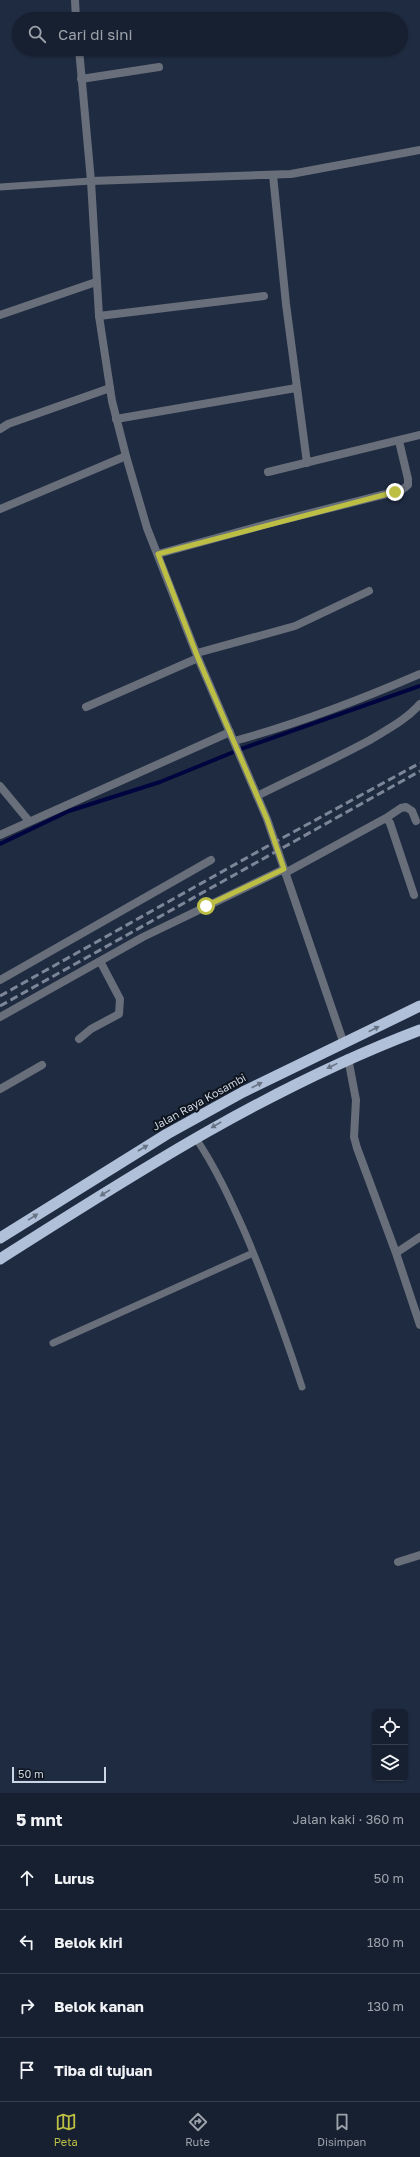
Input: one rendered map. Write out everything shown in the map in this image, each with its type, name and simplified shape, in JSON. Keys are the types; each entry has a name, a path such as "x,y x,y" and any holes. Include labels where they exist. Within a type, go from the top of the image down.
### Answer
{"highway":[{"name":"Jalan Raya Kosambi","path":"0,1238 167,1134 243,1092 420,1006"},
{"path":"0,1259 195,1138 273,1094 348,1058 420,1030"}],"street":[{"path":"75,0 76,12"},
{"path":"79,56 91,181 96,282 110,388 116,419 147,528 197,655 236,745 245,771 257,796 344,1044"},
{"path":"81,78 159,67"},
{"path":"91,181 273,175 314,171 340,164 420,150"},
{"path":"273,175 296,388 307,463"},
{"path":"0,315 96,282"},
{"path":"100,316 264,296"},
{"path":"0,429 15,422 110,388"},
{"path":"116,419 296,388"},
{"path":"268,472 420,435"},
{"path":"158,554 402,490 408,485 408,480 399,441"},
{"path":"0,509 126,456"},
{"path":"86,707 197,655 295,626 369,591"},
{"path":"236,745 365,697 420,674"},
{"path":"257,796 346,753 401,721 420,704"},
{"path":"0,835 230,732"},
{"path":"0,786 29,821"},
{"path":"0,1017 143,937 284,871 386,818 401,808 406,807 412,811 416,821"},
{"path":"386,818 390,823 414,895"},
{"path":"0,980 211,860"},
{"path":"79,1039 91,1029 119,1014 120,999 100,961"},
{"path":"348,1058 356,1100 354,1137 396,1253 420,1325"},
{"path":"0,1089 42,1065"},
{"path":"396,1253 420,1237"},
{"path":"398,1562 420,1555"}],"lane":[{"path":"0,187 91,181"},
{"path":"195,1138 213,1164 228,1194 279,1317 302,1387"},
{"path":"53,1343 253,1253"}],"waterway":[{"path":"0,844 69,811 160,782 241,749 420,686"}],"railway":[{"path":"0,996 275,842 420,763"},
{"path":"0,1006 420,771"}],"route":[{"path":"206,906 258,883 284,869 267,819 245,771 234,741 198,658 158,554 267,524 395,492"}]}
